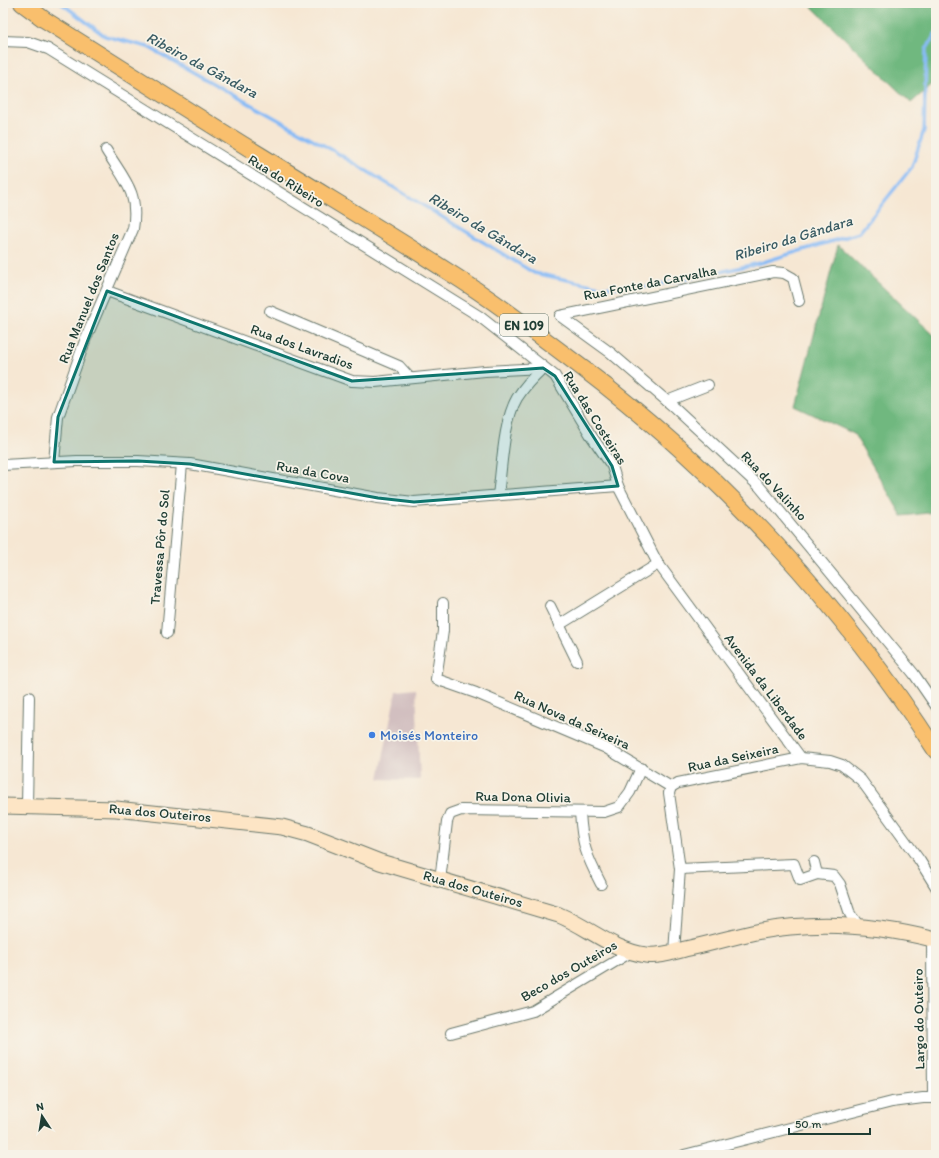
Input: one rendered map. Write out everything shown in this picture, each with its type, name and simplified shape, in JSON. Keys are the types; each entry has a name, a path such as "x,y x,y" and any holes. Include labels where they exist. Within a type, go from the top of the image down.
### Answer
{"main road":[{"name":"EN 109","path":"22,3 45,20 216,128 449,272 587,371 707,474 762,530 846,627 888,681 936,751"}],"street":[{"name":"Rua do Ribeiro","path":"3,41 28,42 48,49 479,316 543,368"},
{"name":"Rua Manuel dos Santos","path":"54,462 58,417 86,338 108,291 133,229 135,213 133,195 106,150"},
{"name":"Rua Fonte da Carvalha","path":"560,316 773,272 784,273 793,278 799,301"},
{"name":"Rua dos Lavradios","path":"108,291 352,381 375,382 484,371 543,368"},
{"path":"270,312 399,366 410,378"},
{"name":"Rua do Valinho","path":"560,316 611,353 667,401 759,486 914,674 936,706"},
{"name":"Rua das Costeiras","path":"543,368 555,376 590,434 612,466 618,486"},
{"path":"498,496 508,426 516,400 529,382 543,368"},
{"path":"667,401 708,385"},
{"name":"Rua da Cova","path":"3,465 138,460 182,464 378,498 414,502 618,486"},
{"name":"Travessa Pôr do Sol","path":"167,633 182,464"},
{"name":"Avenida da Liberdade","path":"618,486 658,564 801,758 830,761 842,765 855,774 866,786 911,848 936,887"},
{"path":"559,625 658,564"},
{"name":"Rua Nova da Seixeira","path":"443,603 443,631 436,679 476,693 606,748 671,787"},
{"path":"550,606 577,661"},
{"path":"27,806 29,697"},
{"name":"Rua da Seixeira","path":"671,787 678,783 801,758"},
{"name":"Rua Dona Olivia","path":"440,881 448,817 454,812 554,810 604,812 619,807 630,792 641,768"},
{"path":"671,787 668,793 680,869 674,952"},
{"name":"Rua dos Outeiros","path":"3,806 143,811 282,827 308,834 380,862 440,881 532,906 559,916 631,952 649,956 674,952 776,929 798,926 846,924 934,940"},
{"path":"580,812 582,838 585,852 600,884"},
{"path":"814,862 817,874"},
{"path":"680,869 794,864 800,880 817,874 834,876 840,884 850,914 859,926"},
{"name":"Largo do Outeiro","path":"934,940 935,1098"},
{"name":"Beco dos Outeiros","path":"452,1033 534,1011 631,952"},
{"path":"684,1155 892,1102 907,1099 935,1098"}],"highlighted area":[{"path":"107,291 352,381 543,368 555,376 612,466 618,486 414,502 378,498 190,464 138,461 54,462 58,417"}],"shaded area":[{"path":"416,689 420,780 379,779 396,691"}],"green space":[{"path":"808,3 936,3 936,81 911,103"},
{"path":"838,245 936,337 936,512 902,516 854,434 795,406"}],"waterway":[{"name":"Ribeiro da Gândara","path":"61,3 105,36 148,47 334,151 534,273 601,287 643,287 684,280 760,263 859,233 912,167 924,130 926,50 936,33"}],"place":[{"name":"Moisés Monteiro","path":"372,735"}]}
